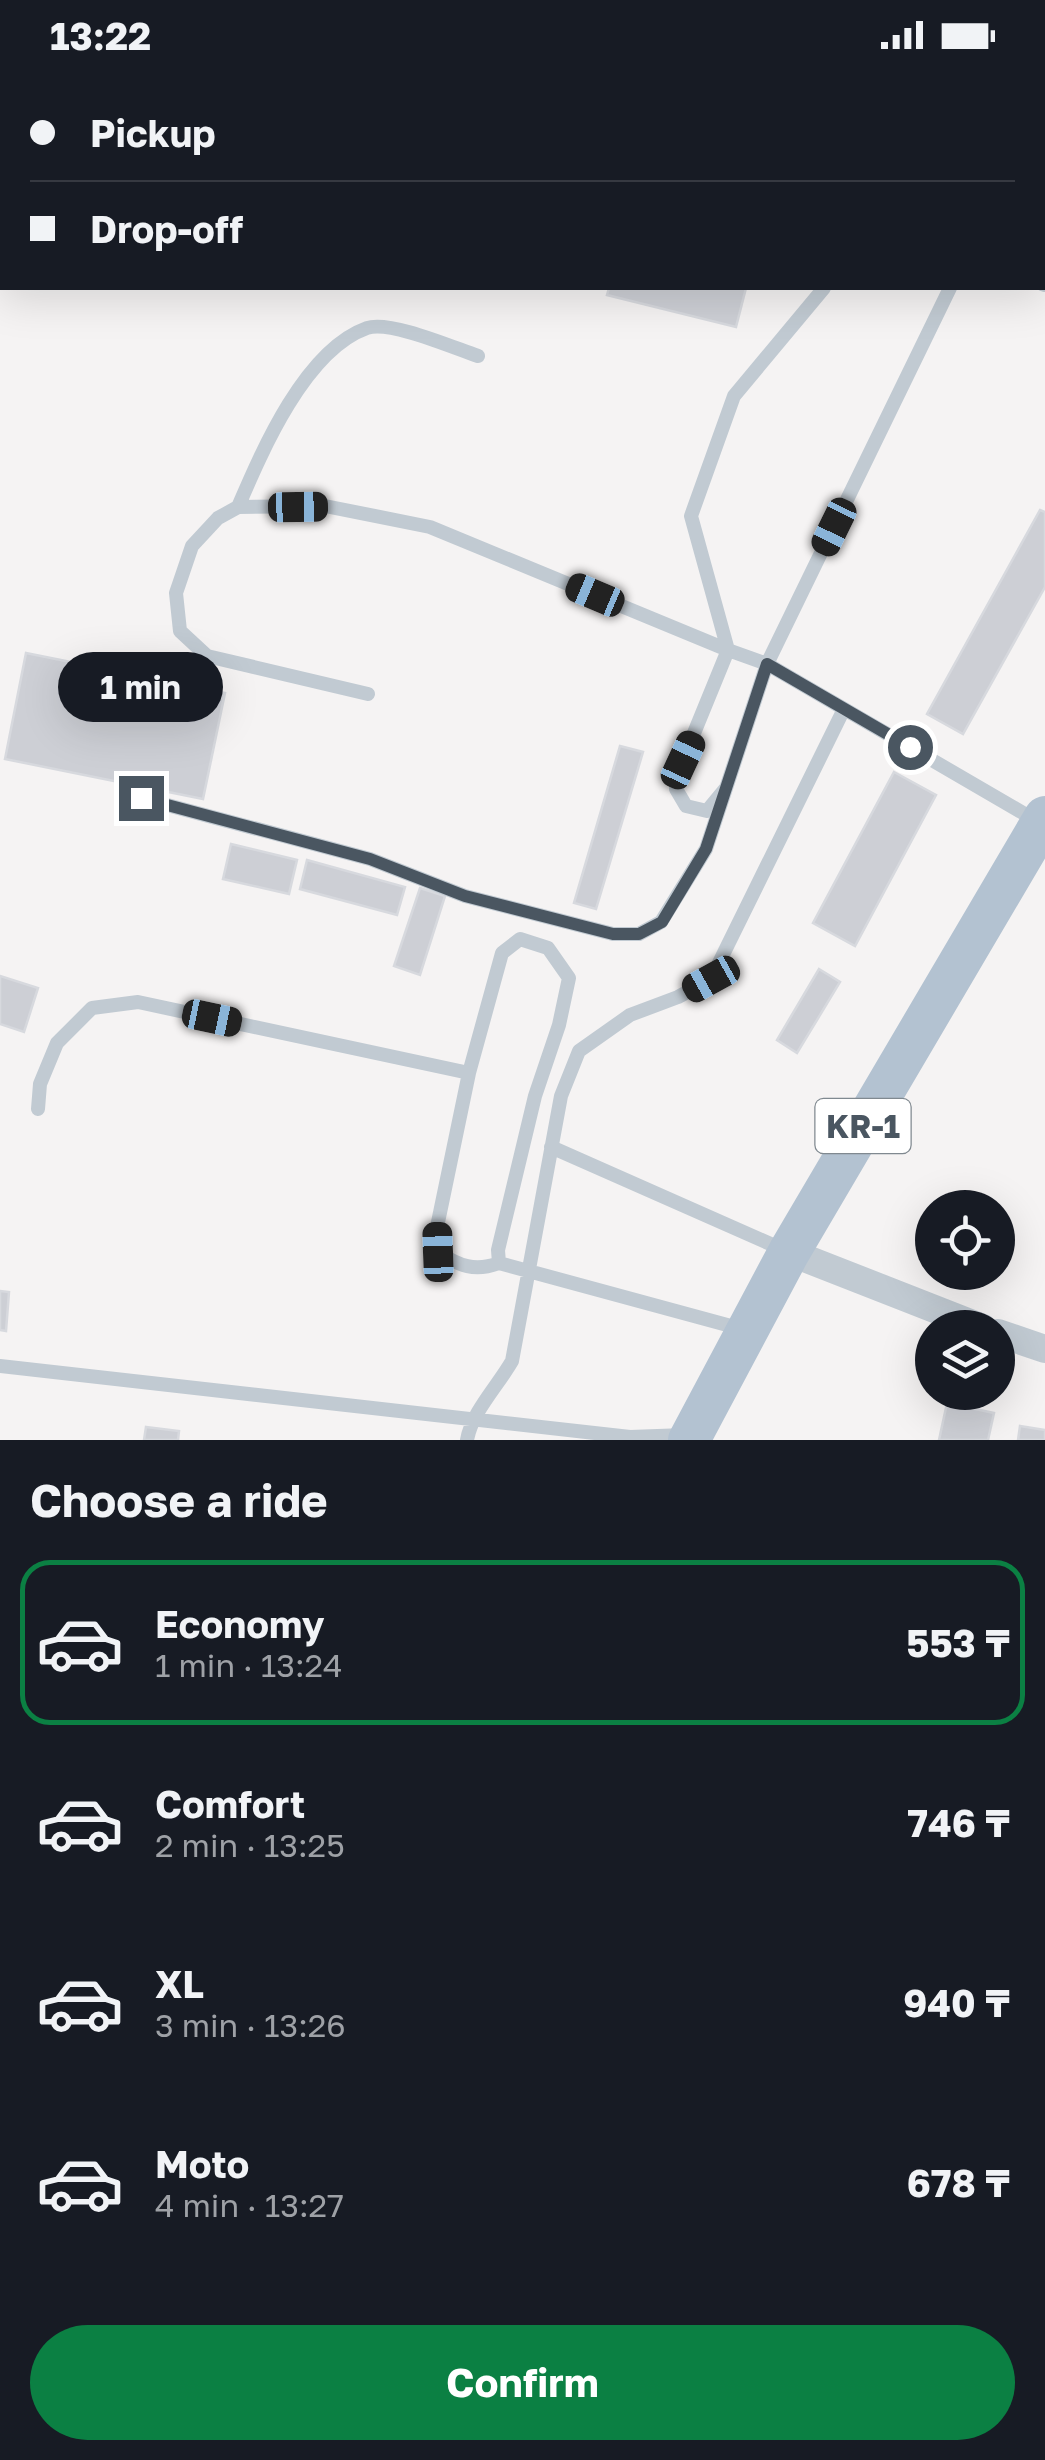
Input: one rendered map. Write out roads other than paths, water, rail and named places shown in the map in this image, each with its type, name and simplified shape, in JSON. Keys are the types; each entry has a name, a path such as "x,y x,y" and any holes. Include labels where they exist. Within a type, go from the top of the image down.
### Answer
{"main road":[{"name":"KR-1","path":"691,1437 789,1252 1043,820"}],"street":[{"path":"789,1252 937,1310"},
{"path":"1015,1339 1045,1349"}],"lane":[{"path":"726,788 707,811 686,806 676,789 683,760 728,650 691,516 734,396 822,290"},
{"path":"141,798 370,859 465,896 613,934 639,934 662,922 706,849 767,664 949,290"},
{"path":"238,507 262,452 292,399 327,354 369,327 399,330 478,356"},
{"path":"368,694 207,656 180,631 176,592 192,546 218,518 238,507 324,506 430,527 767,664 1043,820"},
{"path":"467,1440 471,1419 493,1395 512,1361 561,1096 579,1050 630,1015 678,998 711,979 844,709"},
{"path":"499,1263 498,1250 535,1096 559,1025 568,978 548,948 520,939 502,953 469,1072 437,1226 438,1252 457,1265 482,1270 499,1263 747,1331"},
{"path":"38,1109 40,1084 56,1043 92,1008 138,1002 469,1072"},
{"path":"552,1148 789,1252"},
{"path":"0,1366 630,1437 691,1437"}]}
